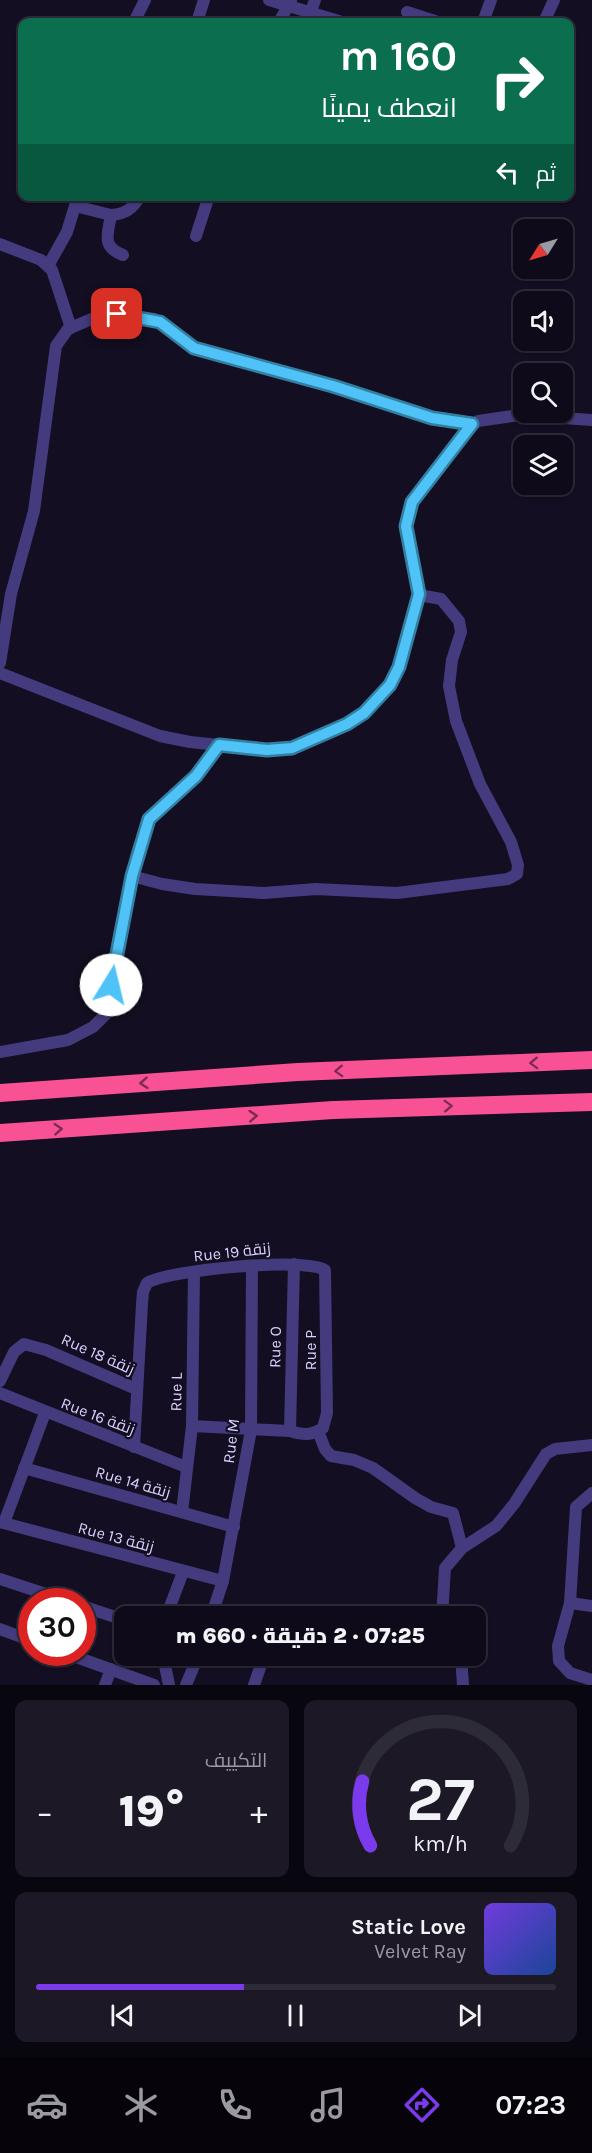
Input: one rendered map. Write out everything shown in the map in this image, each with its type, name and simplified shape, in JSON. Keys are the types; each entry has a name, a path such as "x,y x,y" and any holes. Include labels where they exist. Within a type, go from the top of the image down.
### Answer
{"highway":[{"path":"0,1093 298,1072 592,1060"},
{"path":"0,1133 333,1110 592,1102"}],"street":[{"path":"136,18 146,0"},
{"path":"198,18 204,0"},
{"path":"269,0 290,4 310,14 326,18"},
{"path":"310,14 315,0"},
{"path":"484,18 491,0"},
{"path":"546,18 554,0"},
{"path":"281,18 290,4"},
{"path":"407,12 426,18"},
{"path":"48,266 67,232 76,202 111,215 122,214 132,208 137,201"},
{"path":"196,236 207,201"},
{"path":"111,215 109,246 112,251 123,255"},
{"path":"0,244 41,260 48,266 62,297 71,328"},
{"path":"0,663 11,594 34,511 56,346 60,337 79,322 117,314 154,319 194,348 333,386 432,418 472,424"},
{"path":"0,673 160,736 267,750 292,748 347,724 364,713 390,685 399,667 419,594 406,526 412,502 472,424 478,421 519,415 592,420"},
{"path":"132,876 162,885 238,892 316,889 397,892 507,879 517,874 518,865 510,842 480,784 456,721 449,686 450,671 461,632 459,621 441,599 419,594"},
{"path":"0,1052 68,1040 93,1027 106,1014 132,876 149,819 196,776 219,745"},
{"name":"Rue 19 زنقة","path":"136,1389 144,1287 151,1281 194,1272 294,1264 315,1266 325,1270 327,1287"},
{"name":"Rue O","path":"290,1431 294,1264"},
{"name":"Rue M","path":"215,1606 223,1581 251,1430 252,1266"},
{"name":"Rue L","path":"182,1512 192,1426 194,1272"},
{"name":"Rue P","path":"318,1431 326,1423 327,1413 327,1287"},
{"name":"Rue 18 زنقة","path":"0,1381 18,1347 24,1344 46,1350 136,1389"},
{"path":"134,1447 136,1389"},
{"name":"Rue 16 زنقة","path":"0,1393 45,1413 186,1467"},
{"path":"2,1523 45,1413"},
{"path":"192,1426 290,1431 303,1435 318,1431 325,1449 331,1456 354,1460 373,1468 415,1498 431,1507 453,1514 462,1548"},
{"path":"443,1606 445,1569 462,1548 496,1526 514,1504 546,1454 555,1449 592,1445"},
{"name":"Rue 14 زنقة","path":"24,1468 234,1527"},
{"path":"592,1493 576,1507 570,1603 558,1646 559,1661 570,1673 592,1680"},
{"name":"Rue 13 زنقة","path":"2,1523 223,1581"},
{"path":"170,1606 183,1572"},
{"path":"0,1579 27,1588"},
{"path":"570,1603 592,1606"},
{"path":"96,1611 114,1617"},
{"path":"0,1629 18,1636"},
{"path":"96,1664 154,1685"},
{"path":"165,1666 169,1685"},
{"path":"186,1685 194,1666"},
{"path":"254,1685 261,1666"},
{"path":"462,1666 463,1685"},
{"path":"105,1685 111,1670"}],"route":[{"path":"111,985 137,853 149,819 153,814 196,776 219,745 267,750 292,748 347,724 364,713 390,685 399,667 420,589 407,538 406,526 412,502 472,424 432,418 333,386 194,348 170,328 154,319 117,314"}]}
